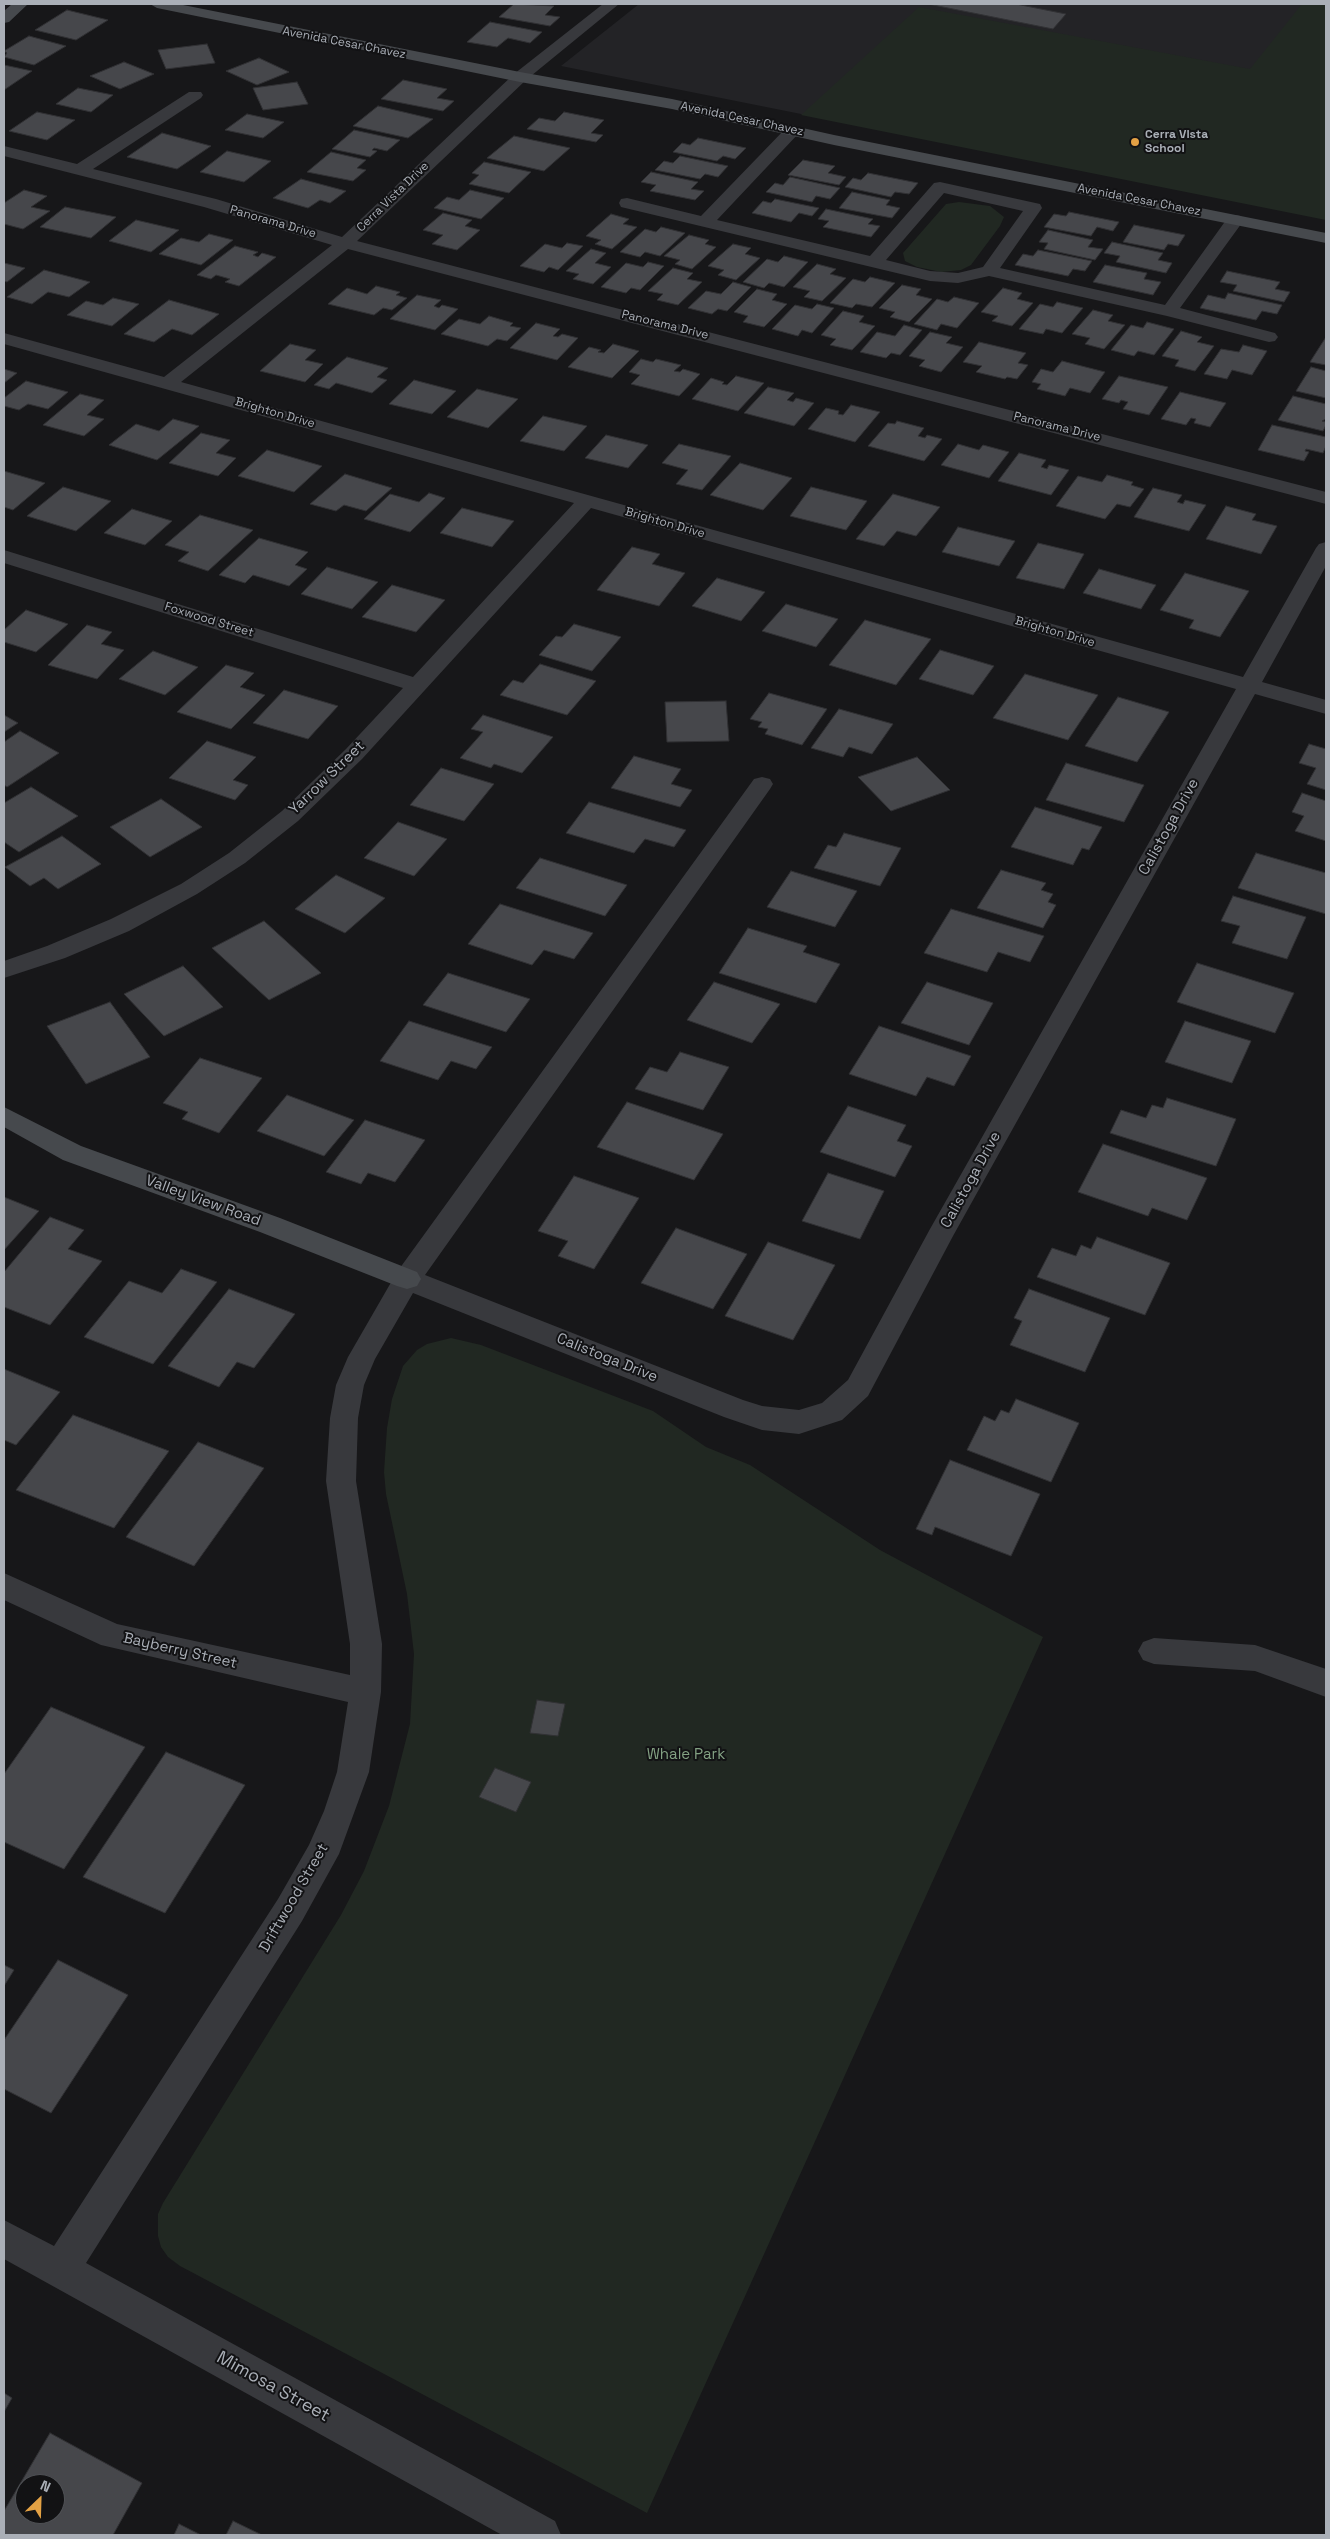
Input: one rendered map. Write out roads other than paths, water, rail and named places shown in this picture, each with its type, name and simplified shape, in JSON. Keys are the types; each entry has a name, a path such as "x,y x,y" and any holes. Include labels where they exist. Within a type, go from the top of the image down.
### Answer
{"street":[{"path":"4,18 21,4"},
{"name":"Avenida Cesar Chavez","path":"157,4 520,77 672,104 1326,238"},
{"name":"Cerra Vista Drive","path":"168,383 345,243 466,126 520,77 612,4"},
{"path":"80,170 195,95"},
{"path":"706,221 793,130"},
{"name":"Panorama Drive","path":"4,152 210,203 345,243 1326,498"},
{"path":"874,263 940,187 1034,208 989,271"},
{"path":"626,203 930,276 958,278 989,271 1170,312 1269,337"},
{"path":"1170,312 1235,220"},
{"name":"Brighton Drive","path":"4,338 1326,707"},
{"name":"Yarrow Street","path":"4,970 56,952 120,925 189,888 237,858 290,816 354,754 415,685 587,501"},
{"name":"Calistoga Drive","path":"407,1279 743,1412 781,1421 799,1422 832,1412 858,1388 940,1236 1326,548"},
{"name":"Foxwood Street","path":"4,556 415,685"},
{"name":"Driftwood Street","path":"60,2270 290,1910 322,1854 340,1811 353,1772 365,1692 366,1644 341,1481 344,1418 350,1385 362,1357 407,1279 762,784"},
{"name":"Valley View Road","path":"4,1116 72,1153 261,1222 407,1279"},
{"name":"Bayberry Street","path":"4,1586 112,1636 365,1692"},
{"path":"1154,1652 1254,1658 1326,1683"},
{"name":"Mimosa Street","path":"4,2239 541,2535"}],"place":[{"name":"Cerra Vista School","path":"1135,142"}],"park label":[{"name":"Whale Park","path":"686,1755"}]}
